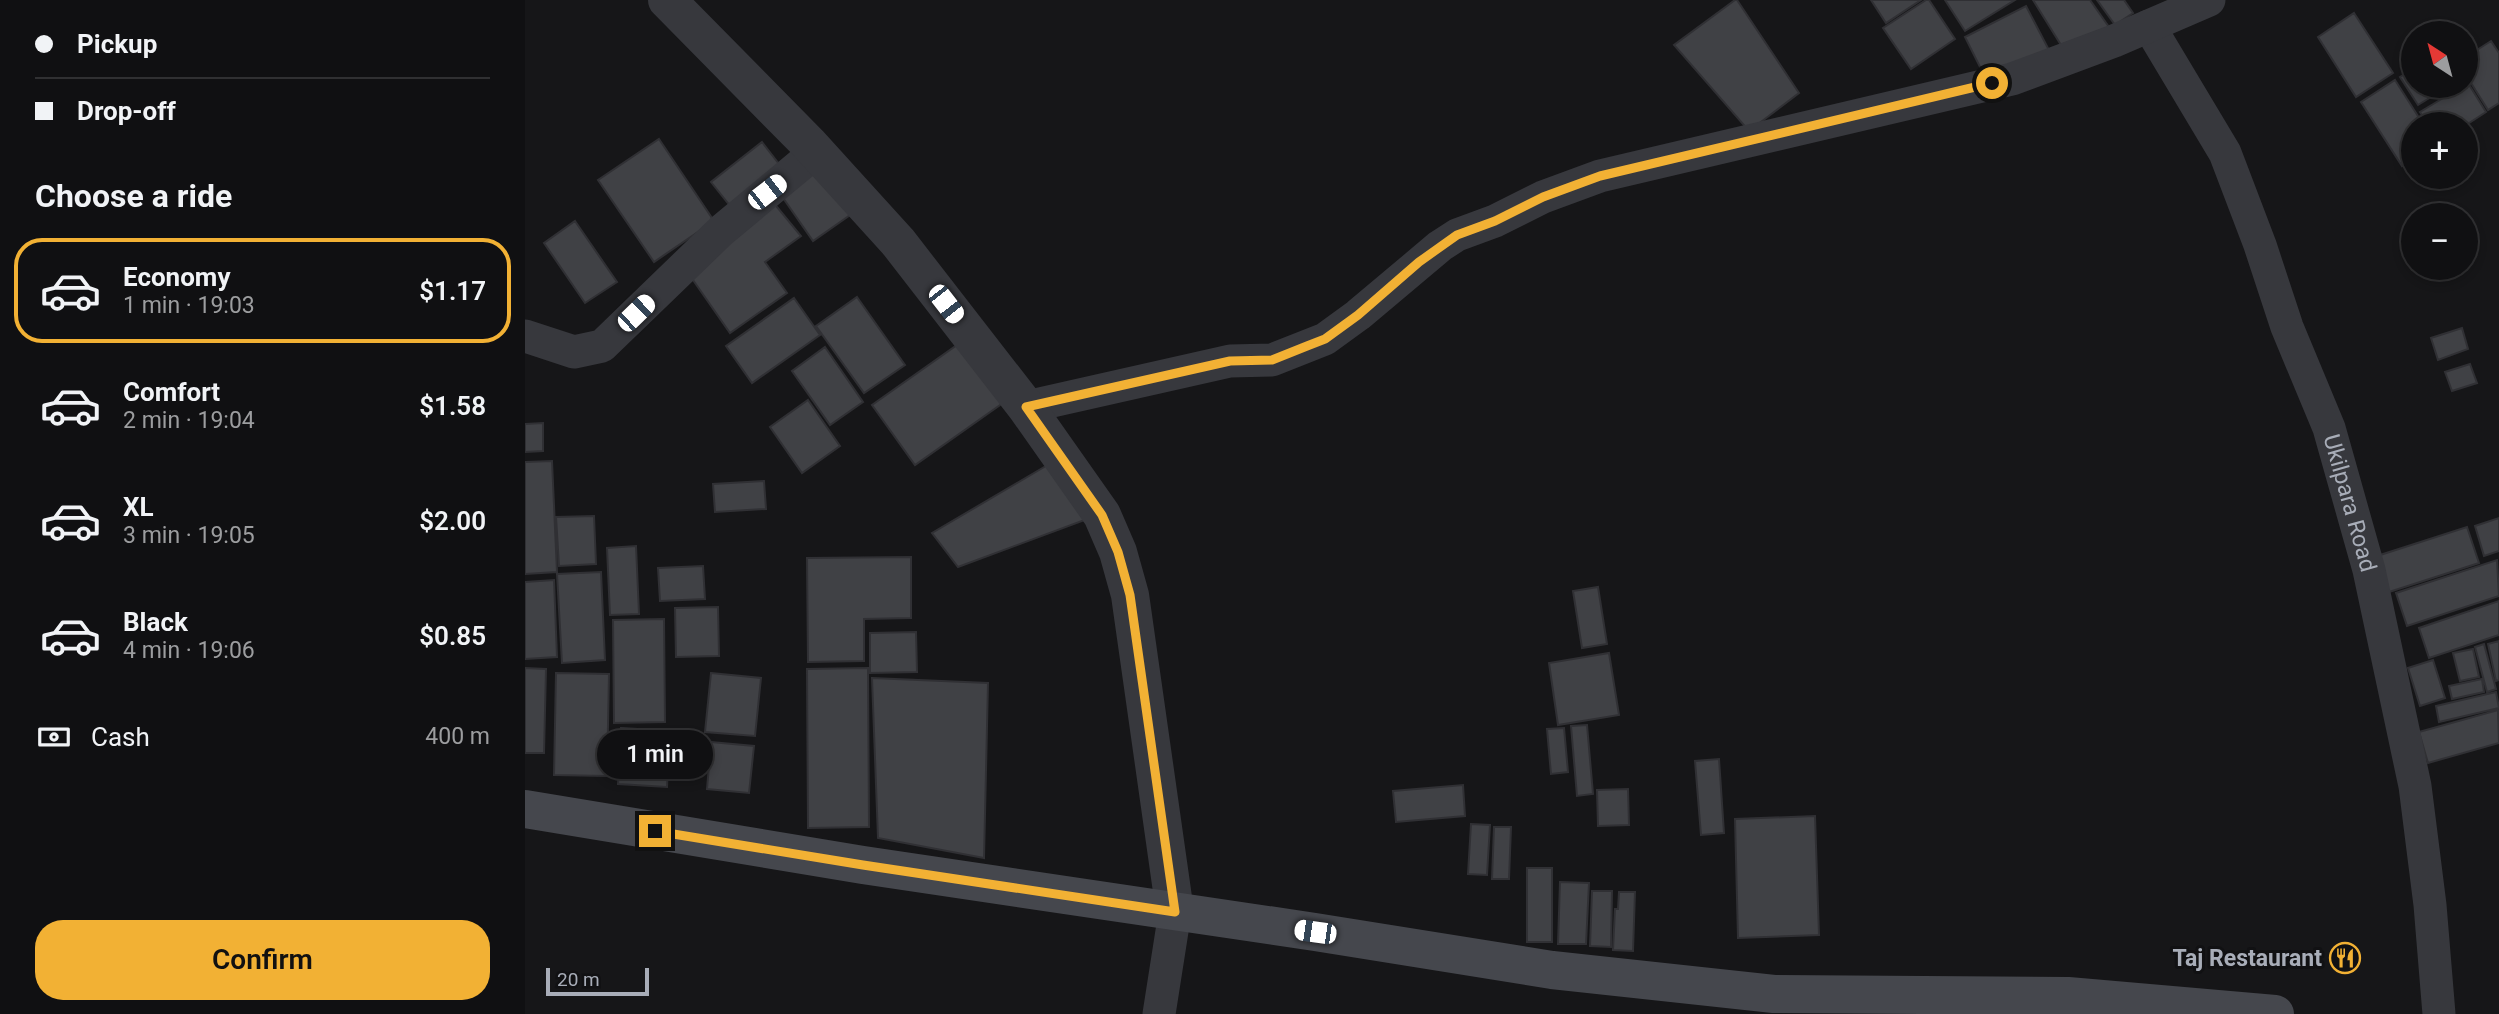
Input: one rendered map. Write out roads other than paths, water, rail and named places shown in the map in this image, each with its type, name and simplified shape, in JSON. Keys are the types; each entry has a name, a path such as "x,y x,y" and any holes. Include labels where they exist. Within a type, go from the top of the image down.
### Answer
{"main road":[{"path":"525,809 863,865 1552,970 1774,994 2275,1014"}],"street":[{"path":"667,0 816,152 898,242 1026,407 1102,515 1118,552 1130,595 1175,912 1159,1014"},
{"path":"1026,407 1230,361 1272,360 1325,339 1457,235 1495,221 1543,197 1600,176 2012,79 2209,0"},
{"name":"Ukilpara Road","path":"2148,26 2225,153 2260,244 2287,327 2329,428 2369,570 2415,786 2430,905 2439,1014"},
{"path":"525,336 574,352 602,346 721,231 816,152"}],"place":[{"name":"Taj Restaurant","path":"2345,958"}]}
